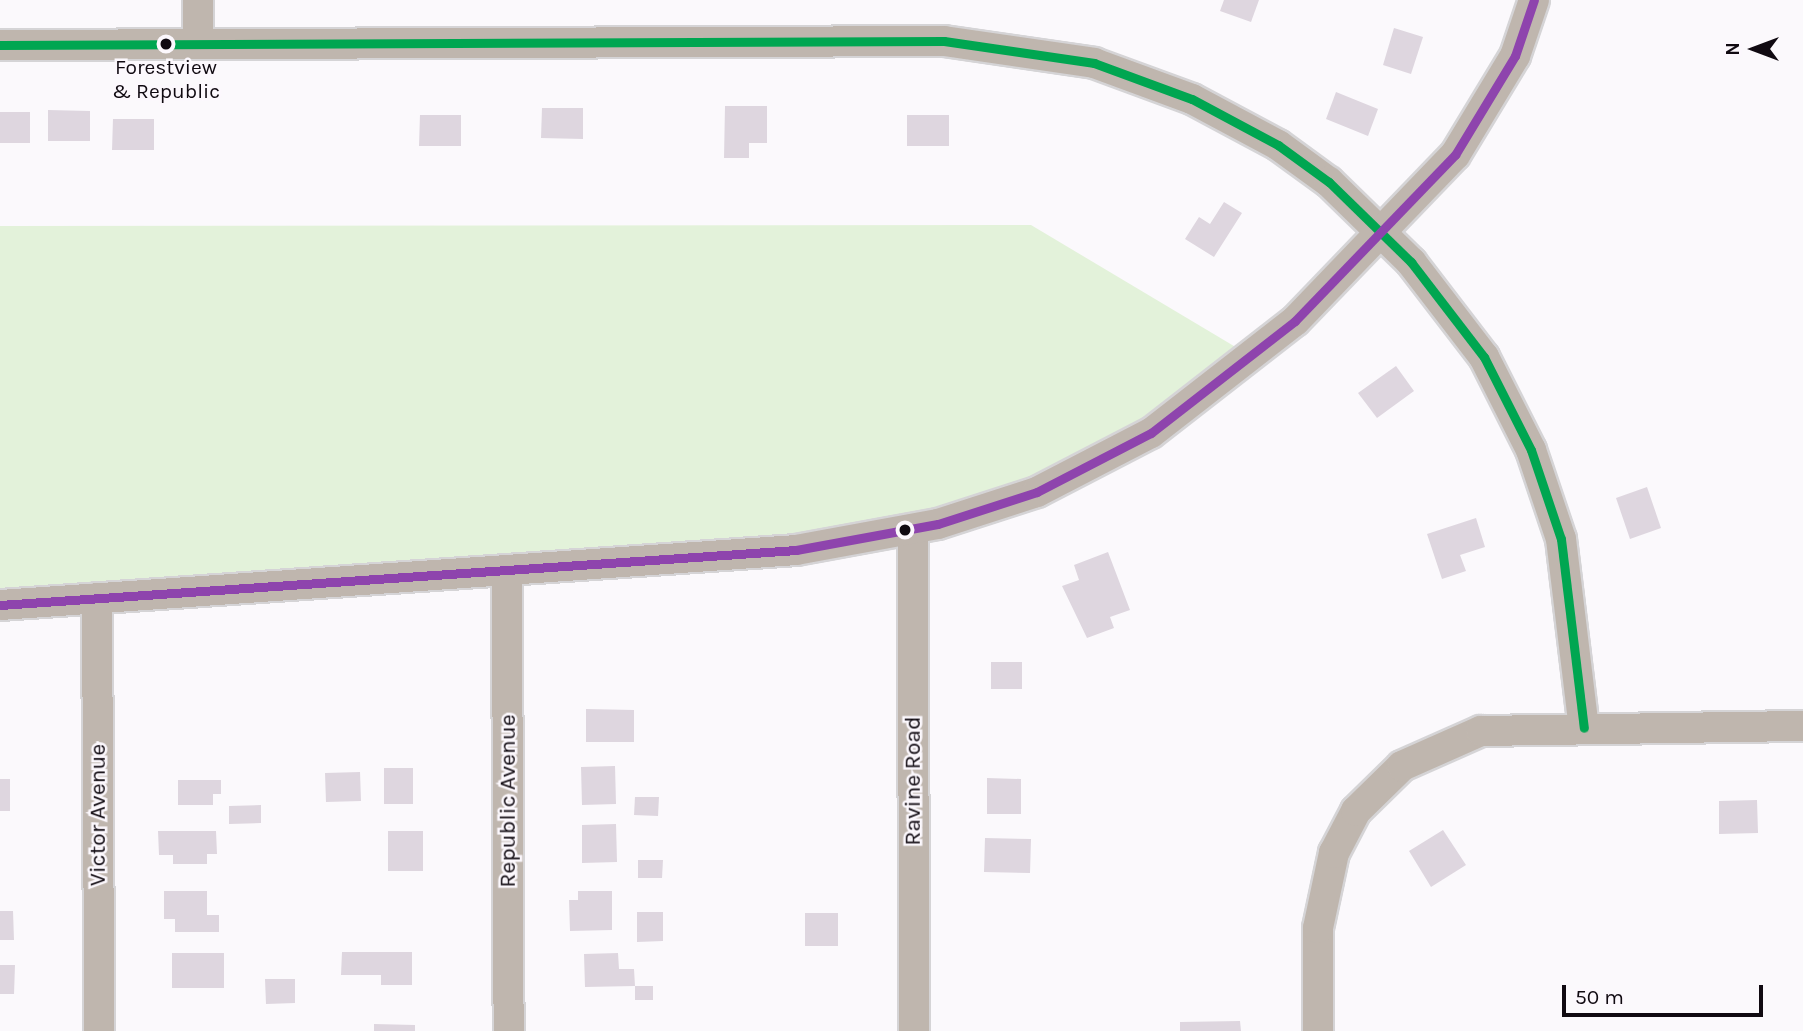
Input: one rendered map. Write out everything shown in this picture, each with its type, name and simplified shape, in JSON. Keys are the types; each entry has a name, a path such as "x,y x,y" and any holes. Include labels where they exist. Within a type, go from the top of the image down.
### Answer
{"street":[{"path":"198,0 198,43"},
{"path":"0,605 796,550 913,530 1037,492 1151,433 1254,358 1382,233 1478,124 1515,56 1534,0"},
{"path":"0,44 944,41 1013,46 1125,73 1242,124 1329,182 1382,233 1453,312 1531,450 1571,592 1584,728"},
{"name":"Ravine Road","path":"913,530 914,1031"},
{"name":"Republic Avenue","path":"507,570 509,1031"},
{"name":"Victor Avenue","path":"97,598 99,1031"},
{"path":"1318,1031 1322,892 1343,832 1365,800 1402,766 1450,739 1481,731 1803,726"}],"green space":[{"path":"1031,225 1254,358 1151,433 913,530 0,605 0,226"}],"building":[{"path":"1224,0 1259,0 1251,22 1220,11"},
{"path":"1394,28 1423,37 1411,74 1383,65"},
{"path":"1336,92 1378,109 1368,136 1326,119"},
{"path":"725,106 767,106 767,143 749,143 749,158 724,158"},
{"path":"542,108 583,108 583,139 541,138"},
{"path":"48,110 90,111 90,141 48,141"},
{"path":"0,112 30,112 30,143 0,143"},
{"path":"420,115 461,115 461,146 419,146"},
{"path":"907,115 949,115 949,146 907,146"},
{"path":"113,119 154,119 154,150 112,150"},
{"path":"1224,202 1242,213 1214,257 1185,239 1199,217 1210,224"},
{"path":"1396,366 1414,391 1377,418 1358,393"},
{"path":"1647,487 1661,528 1630,539 1616,498"},
{"path":"1476,518 1485,547 1460,555 1466,571 1442,579 1427,534"},
{"path":"1108,552 1130,610 1110,617 1114,628 1087,638 1062,586 1079,580 1074,565"},
{"path":"991,662 1022,662 1022,689 991,689"},
{"path":"586,709 634,710 634,742 586,742"},
{"path":"615,766 616,804 582,805 581,767"},
{"path":"384,768 413,768 413,804 384,804"},
{"path":"360,772 361,801 326,802 325,773"},
{"path":"987,778 1021,779 1021,814 987,814"},
{"path":"0,779 10,779 10,811 0,811"},
{"path":"178,780 221,780 221,794 213,794 213,805 178,805"},
{"path":"635,797 659,797 658,816 634,815"},
{"path":"1757,800 1758,833 1719,834 1719,801"},
{"path":"261,805 261,823 229,824 229,806"},
{"path":"616,824 617,862 582,863 582,825"},
{"path":"1443,830 1466,865 1431,887 1409,851"},
{"path":"158,831 216,831 217,854 207,854 207,864 173,864 173,855 159,855"},
{"path":"388,831 423,831 423,871 388,871"},
{"path":"985,838 1031,839 1030,873 984,872"},
{"path":"638,860 663,860 662,878 638,878"},
{"path":"164,891 207,891 207,915 219,915 219,932 175,932 175,919 164,919"},
{"path":"578,891 612,891 612,930 570,931 569,900 578,900"},
{"path":"0,911 13,911 14,940 0,940"},
{"path":"637,912 663,912 663,941 637,942"},
{"path":"805,913 838,913 838,946 805,946"},
{"path":"342,952 412,952 412,985 381,985 381,975 341,975"},
{"path":"172,953 224,953 224,988 172,988"},
{"path":"618,953 619,969 634,969 635,986 585,987 584,954"},
{"path":"0,965 15,965 14,994 0,994"},
{"path":"265,979 295,979 295,1003 266,1004"},
{"path":"635,986 653,986 653,1000 635,1000"},
{"path":"1240,1021 1241,1031 1180,1031 1180,1022"},
{"path":"374,1024 415,1025 415,1031 374,1031"}],"transit line":[{"name":"50","path":"0,605 796,550 938,524 1037,492 1151,433 1295,321 1455,155 1515,56 1534,0"},
{"path":"0,45 944,41 1094,63 1192,99 1278,145 1329,182 1411,262 1484,357 1531,450 1561,539 1584,728"}],"place":[{"name":"Forestview & Republic","path":"166,44"}]}
